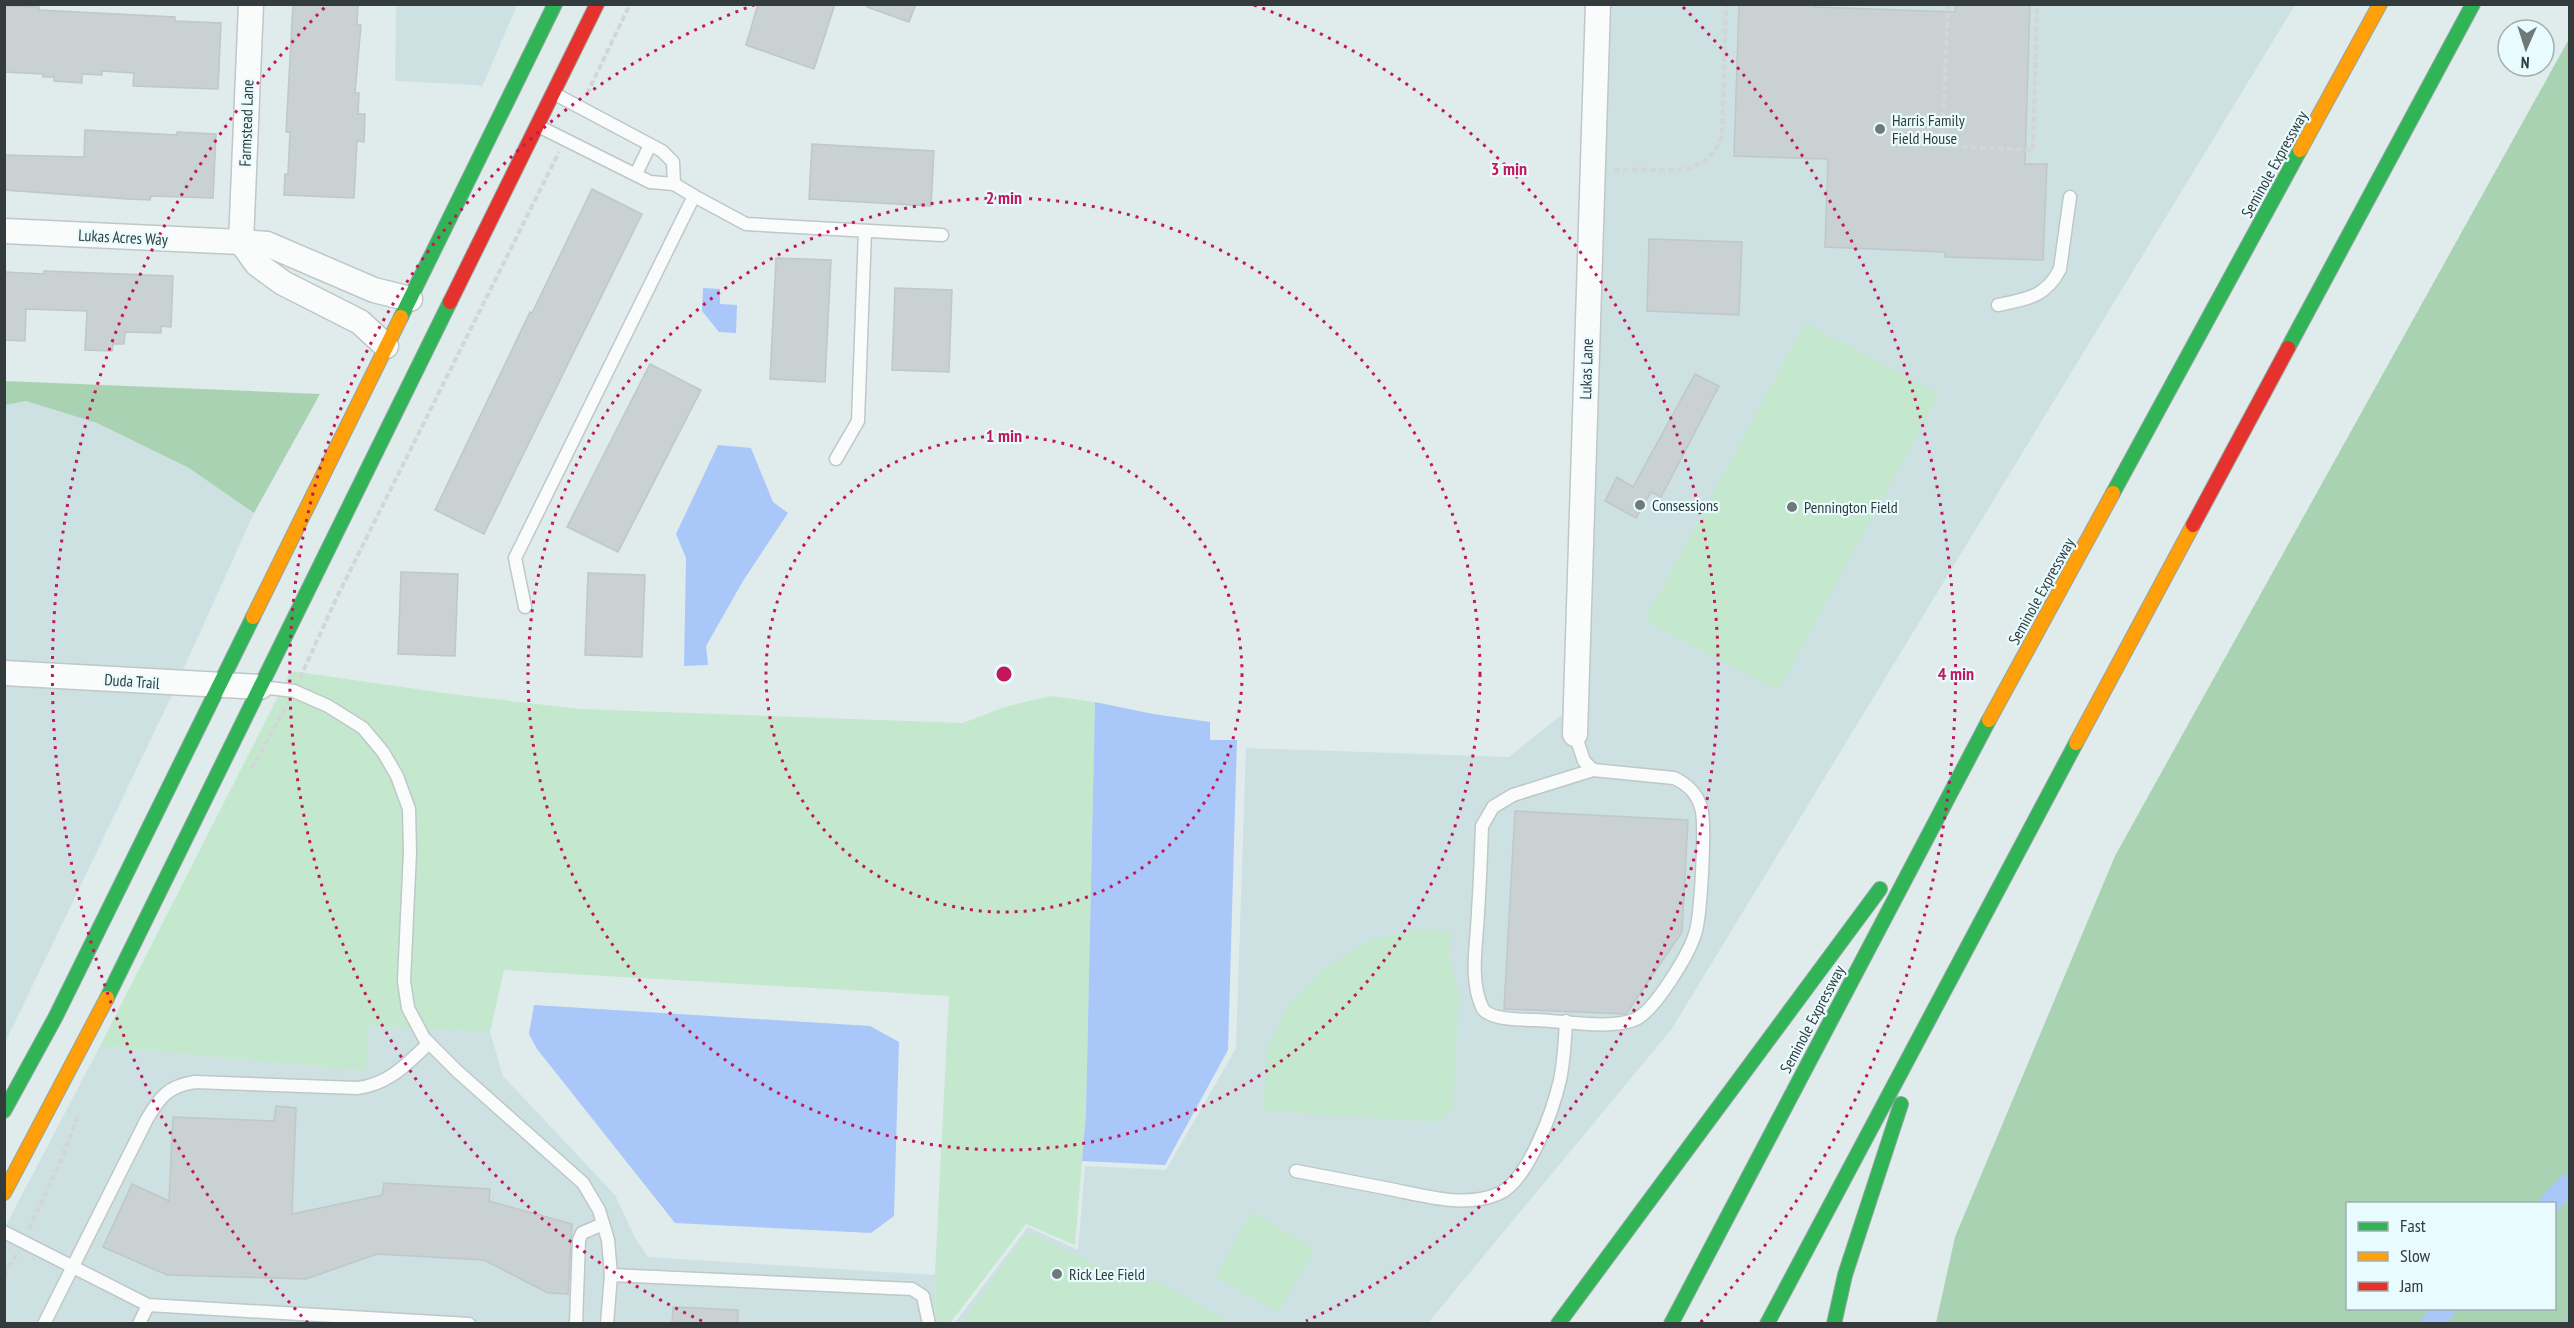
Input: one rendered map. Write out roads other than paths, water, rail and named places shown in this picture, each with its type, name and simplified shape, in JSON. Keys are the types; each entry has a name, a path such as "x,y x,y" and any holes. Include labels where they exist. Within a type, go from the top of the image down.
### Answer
{"main road":[{"path":"4,1111 60,1007 555,4"},
{"path":"4,1193 77,1058 597,4"},
{"name":"Seminole Expressway","path":"1671,1323 1945,801 2380,4"},
{"path":"1767,1323 1935,1005 2474,4"},
{"path":"535,73 542,29"},
{"path":"535,104 537,126"},
{"path":"1558,1323 1945,801"},
{"path":"1834,1323 1845,1275 1875,1180 1935,1005"}],"street":[{"name":"Farmstead Lane","path":"241,242 251,4"},
{"name":"Lukas Lane","path":"1575,734 1598,4"},
{"name":"Lukas Acres Way","path":"4,231 267,244 374,290 410,299"},
{"path":"241,242 257,264 292,288 360,322 386,346"},
{"path":"292,288 306,260"},
{"name":"Duda Trail","path":"4,673 260,687"}],"lane":[{"path":"553,93 662,150 673,162 674,184"},
{"path":"537,126 650,182 674,184 746,224 942,235"},
{"path":"636,174 650,145"},
{"path":"525,607 515,558 694,196"},
{"path":"1998,305 2036,296 2048,289 2055,280 2060,269 2070,197"},
{"path":"836,459 858,421 865,231"},
{"path":"260,687 294,691 328,706 354,722 363,728 383,752 397,776 409,809 410,852 404,981 408,1008 424,1038 583,1183 599,1210 608,1239 610,1275 607,1323"},
{"path":"1575,734 1584,761 1593,770"},
{"path":"1593,770 1674,778 1686,783 1695,794 1702,815 1696,933 1687,953 1652,1006 1643,1015 1626,1022 1616,1023 1566,1021 1518,1020 1489,1015 1478,998 1475,961 1482,826 1493,807 1513,795 1593,770"},
{"path":"1296,1171 1431,1197 1458,1200 1484,1199 1500,1194 1517,1179 1548,1119 1560,1082 1566,1021"},
{"path":"44,1323 147,1119 159,1099 170,1090 179,1084 195,1082 374,1087 389,1078 429,1043"},
{"path":"576,1323 579,1240 582,1233 603,1224"},
{"path":"4,1232 148,1305 319,1319 469,1323"},
{"path":"610,1275 912,1289 923,1296 929,1323"},
{"path":"140,1323 148,1305"}],"water":[{"path":"703,288 720,289 720,304 737,305 736,333 719,332 702,311"},
{"path":"718,445 751,448 773,502 788,513 743,581 706,646 708,665 684,666 686,558 676,534"},
{"path":"1095,702 1153,714 1210,722 1210,740 1237,740 1228,1050 1165,1165 1082,1161 1086,1113"},
{"path":"534,1005 870,1026 899,1042 894,1216 871,1233 675,1223 537,1049 529,1034"}],"waterway":[{"path":"2551,1202 2570,1183"},
{"path":"2431,1324 2444,1310"}],"place":[{"name":"Harris Family Field House","path":"1880,129"},
{"name":"Consessions","path":"1640,505"},
{"name":"Pennington Field","path":"1792,507"},
{"name":"Rick Lee Field","path":"1057,1274"}]}
